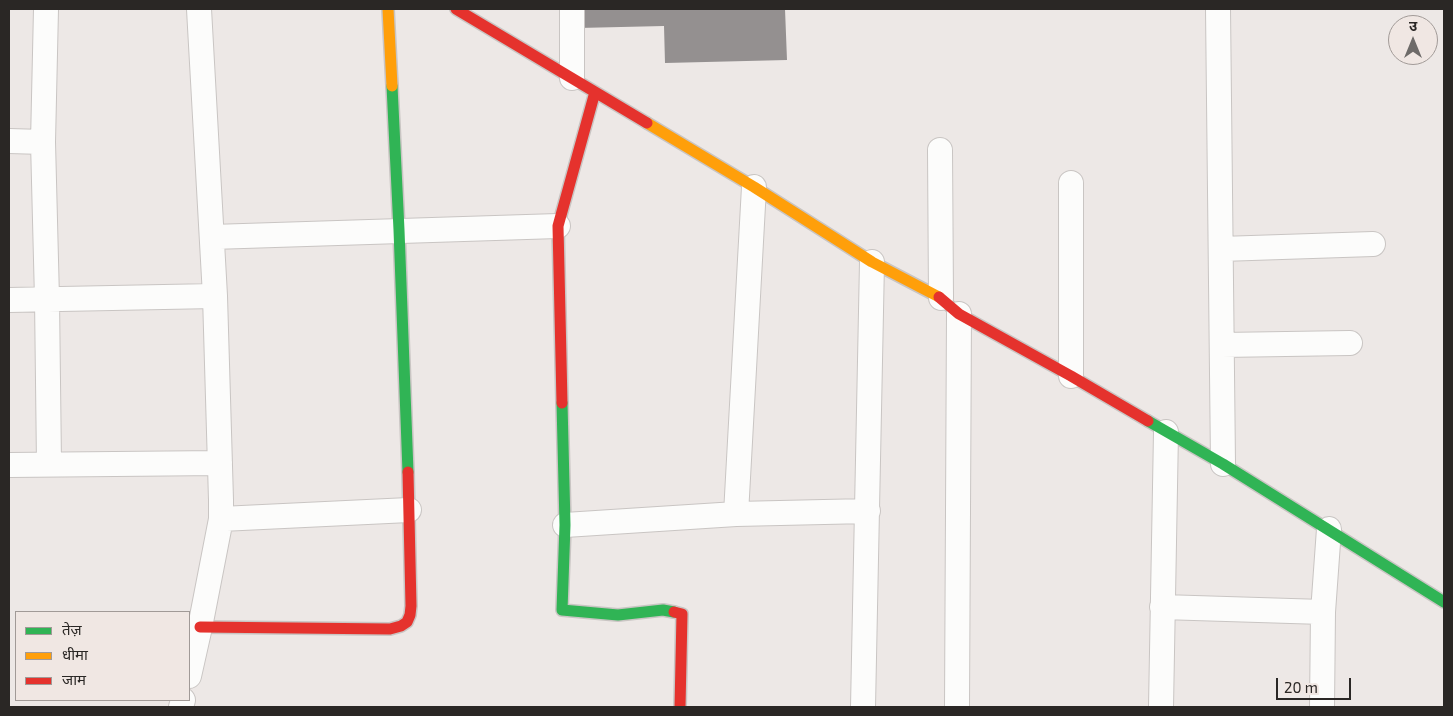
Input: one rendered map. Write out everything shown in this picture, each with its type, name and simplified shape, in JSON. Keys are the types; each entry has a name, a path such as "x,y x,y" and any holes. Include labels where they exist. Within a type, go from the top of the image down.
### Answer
{"street":[{"path":"46,9 43,142 49,464"},
{"path":"190,672 221,519 216,296 199,9"},
{"path":"200,627 390,629 407,622 410,615 409,510 400,230 388,9"},
{"path":"572,9 572,78"},
{"path":"1218,9 1223,464"},
{"path":"459,10 754,187 872,262 941,298 958,314 1071,376 1223,464 1444,602"},
{"path":"594,92 558,226 565,525 562,610 618,615 662,610 682,614 680,707"},
{"path":"9,141 43,142"},
{"path":"940,150 941,298"},
{"path":"1070,183 1071,376"},
{"path":"736,514 754,187"},
{"path":"212,237 558,226"},
{"path":"1221,249 1374,244"},
{"path":"863,707 872,262"},
{"path":"9,300 216,296"},
{"path":"956,707 958,314"},
{"path":"1222,345 1350,343"},
{"path":"1161,707 1166,432"},
{"path":"9,465 220,463"},
{"path":"221,519 409,510"},
{"path":"565,525 736,514 868,511"},
{"path":"1322,707 1323,612 1329,529"},
{"path":"1162,607 1323,612"}],"building":[{"path":"577,9 785,9 787,60 665,63 664,26 578,28"}],"traffic: fast":[{"path":"392,86 408,472"},
{"path":"562,403 565,525 562,610 618,615 663,610 674,612"},
{"path":"1148,421 1223,464 1444,602"}],"traffic: slow":[{"path":"388,9 392,86"},
{"path":"647,123 754,187 872,262 939,297"}],"traffic: jam":[{"path":"456,9 647,123"},
{"path":"562,403 558,226 595,92"},
{"path":"939,297 959,314 1148,421"},
{"path":"200,627 390,629 407,622 411,606 408,472"},
{"path":"674,612 682,614 680,707"}]}
